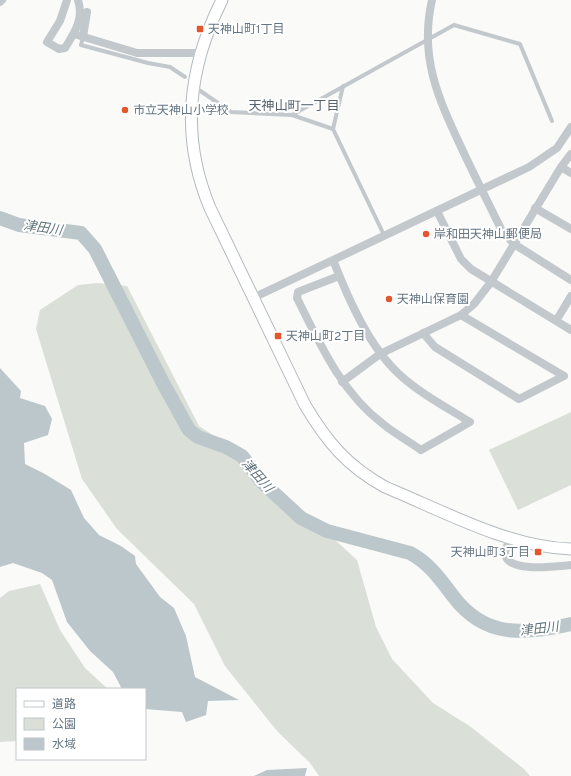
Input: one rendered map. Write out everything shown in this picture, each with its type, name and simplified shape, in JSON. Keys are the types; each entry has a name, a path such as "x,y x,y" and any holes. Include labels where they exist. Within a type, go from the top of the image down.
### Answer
{"street":[{"path":"67,0 60,20 47,42 59,49 65,48 77,30 81,11 78,0"},
{"path":"222,0 210,23 195,73 191,110 194,153 204,194 305,405 318,427 347,462 366,476 385,487 510,538 549,547 571,548"},
{"path":"429,1 427,27 432,77 440,102 502,231 514,244 571,280"},
{"path":"83,37 87,12"},
{"path":"74,34 137,53 200,53"},
{"path":"253,298 529,167 557,148 571,127"},
{"path":"342,382 380,354 461,315 474,304 491,282 561,166 571,154"},
{"path":"561,166 571,172"},
{"path":"535,208 571,229"},
{"path":"437,211 461,259 471,269 571,330"},
{"path":"333,260 339,276 366,330 380,354 399,374 420,392 470,422 421,450 383,425 366,410 342,382 328,361 297,298 298,292 339,276"},
{"path":"556,321 571,296"},
{"path":"423,333 435,347 519,399 564,376 461,315"},
{"path":"510,538 505,554 508,560 513,563 528,568 571,565"}],"lane":[{"path":"292,115 454,25 520,44 552,121"},
{"path":"83,37 81,45 148,63 170,67 185,77"},
{"path":"344,86 333,129 384,236"},
{"path":"199,90 231,112"},
{"path":"191,110 292,115 333,129"}],"green space":[{"path":"98,283 127,286 199,426 241,454 357,560 376,627 392,659 433,703 471,727 524,769 530,776 319,776 310,763 277,731 225,666 194,604 117,529 82,479 36,329 40,310 78,285"},
{"path":"571,412 571,485 518,510 489,450"},
{"path":"40,584 60,630 85,668 107,688 16,688 16,741 0,742 0,598 9,591"}],"water":[{"path":"0,368 21,391 20,398 45,406 52,419 48,435 24,443 25,464 71,490 84,518 99,535 121,546 135,556 136,564 160,597 174,608 186,636 195,677 239,700 208,701 206,715 186,722 182,712 146,709 146,688 121,688 113,672 90,651 67,622 52,580 42,573 13,563 0,567"},
{"path":"307,768 305,776 254,776 267,770"}],"waterway":[{"name":"津田川","path":"0,218 19,225 81,233 95,249 163,383 189,430 198,437 226,447 242,456 262,482 301,518 327,531 410,553 417,557 434,572 465,610 478,620 492,626 506,630 521,631 537,630 571,624"}],"place":[{"name":"天神山町1丁目","path":"200,29"},
{"name":"市立天神山小学校","path":"125,110"},
{"name":"岸和田天神山郵便局","path":"426,234"},
{"name":"天神山保育園","path":"389,299"},
{"name":"天神山町2丁目","path":"278,336"},
{"name":"天神山町3丁目","path":"538,552"}],"district":[{"name":"天神山町一丁目","path":"294,105"}]}
